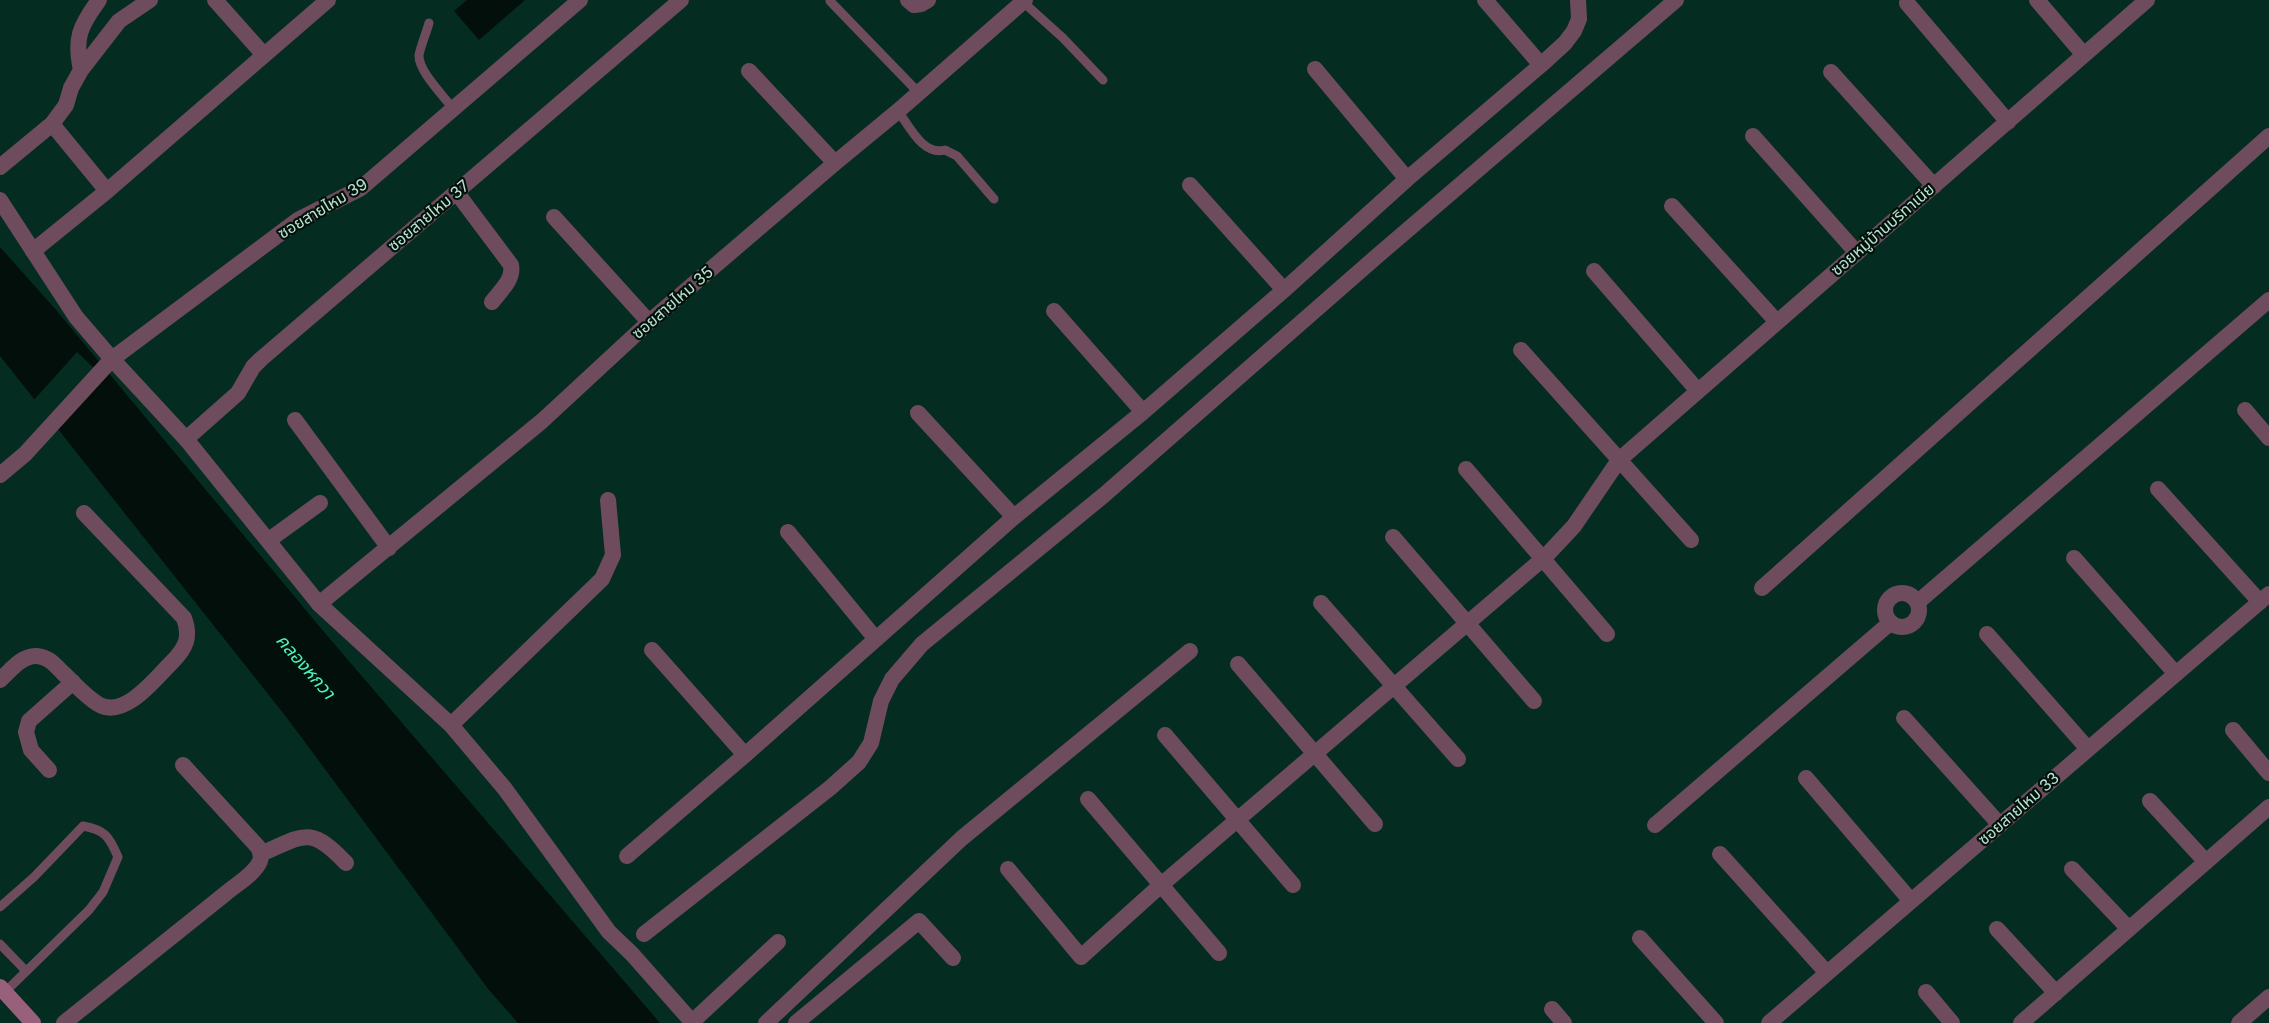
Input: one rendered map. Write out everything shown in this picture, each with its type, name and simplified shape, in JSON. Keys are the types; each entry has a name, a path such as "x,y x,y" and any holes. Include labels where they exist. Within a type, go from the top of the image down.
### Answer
{"main road":[{"path":"2,990 33,1023"}],"street":[{"path":"81,70 76,49 84,20 99,0"},
{"path":"0,167 52,124 66,105 71,88 81,70 119,21 150,0"},
{"path":"215,0 264,55"},
{"path":"33,251 107,191 328,0"},
{"name":"ซอยสายไหม 39","path":"0,476 25,454 108,363 298,220 361,188 580,0"},
{"name":"ซอยสายไหม 37","path":"186,439 238,393 253,367 261,359 681,0"},
{"path":"908,0 914,5 928,0"},
{"path":"1485,0 1541,65"},
{"path":"627,856 746,755 875,638 1014,517 1143,412 1284,290 1407,179 1541,65 1565,43 1574,31 1579,19 1578,0"},
{"path":"644,934 830,788 859,762 871,743 881,701 892,679 922,644 1104,495 1394,241 1676,0"},
{"path":"2037,0 2084,55"},
{"name":"ซอยหมู่บ้านบริทาเนีย","path":"1008,868 1080,957 1543,559 1574,526 1619,460 2147,0"},
{"name":"ซอยสายไหม 35","path":"319,604 542,421 650,322 1024,1"},
{"path":"1907,3 2007,122"},
{"path":"1315,69 1407,179"},
{"path":"749,71 835,163"},
{"path":"1831,72 1934,186"},
{"path":"52,124 107,191"},
{"path":"1753,136 1857,253"},
{"path":"1762,588 2269,136"},
{"path":"1190,185 1284,290"},
{"path":"457,193 512,265 513,273 492,302"},
{"path":"0,200 108,363 186,439 319,604 451,725 504,789 609,932 632,954 692,1022 778,942"},
{"path":"1672,206 1777,322"},
{"path":"554,218 650,322"},
{"path":"1594,271 1698,391"},
{"path":"1918,602 2269,300"},
{"path":"1054,311 1143,412"},
{"path":"1521,350 1691,540"},
{"path":"2245,410 2269,438"},
{"path":"918,413 1014,517"},
{"path":"295,420 389,548"},
{"path":"1466,469 1607,634"},
{"path":"2158,489 2265,598"},
{"path":"451,725 602,579 613,555 608,500"},
{"path":"269,540 320,503"},
{"path":"0,680 24,658 34,656 47,658 98,704 110,708 123,706 135,698 178,656 185,644 189,632 184,618 84,513"},
{"path":"788,532 875,638"},
{"path":"1392,537 1534,701"},
{"path":"2074,558 2176,674"},
{"path":"1908,593 1918,602 1920,609 1915,622 1903,627 1890,623 1884,611 1885,604 1894,594 1908,593"},
{"name":"ซอยสายไหม 33","path":"1769,1023 2265,598"},
{"path":"1321,603 1458,759"},
{"path":"1655,825 1890,623"},
{"path":"1987,634 2088,749"},
{"path":"652,650 746,755"},
{"path":"766,1023 962,838 1190,651"},
{"path":"1238,664 1375,825"},
{"path":"49,770 31,750 26,732 29,721 73,682"},
{"path":"1904,718 2000,825"},
{"path":"2233,730 2269,773"},
{"path":"1166,735 1293,885"},
{"path":"64,1023 251,872 260,861 261,854 258,847 183,765"},
{"path":"1806,778 1911,901"},
{"path":"1088,799 1219,953"},
{"path":"2150,801 2206,862"},
{"path":"2021,1023 2269,807"},
{"path":"261,854 308,836 328,844 346,863"},
{"path":"1720,854 1827,973"},
{"path":"2072,869 2129,929"},
{"path":"796,1023 919,921 953,958"},
{"path":"1997,929 2056,993"},
{"path":"1640,938 1716,1023"},
{"path":"1926,992 1952,1023"},
{"path":"2239,1023 2269,997"},
{"path":"1552,1010 1564,1023"}],"lane":[{"path":"830,1 918,92"},
{"path":"1024,1 1103,80"},
{"path":"429,24 419,57 423,73 443,94 454,110"},
{"path":"898,111 921,143 930,149 939,152 945,150 957,156 994,199"},
{"path":"0,907 34,877 83,826 100,829 111,840 118,856 103,892 89,910 26,971 2,990"},
{"path":"0,944 26,971"}],"water":[{"path":"467,0 525,0 479,40 454,11"},
{"name":"คลองหกวา","path":"0,247 57,311 324,632 660,1023 518,1023 489,990 287,718 0,356"}],"pier":[{"path":"77,352 95,369 49,421 33,401"}]}
